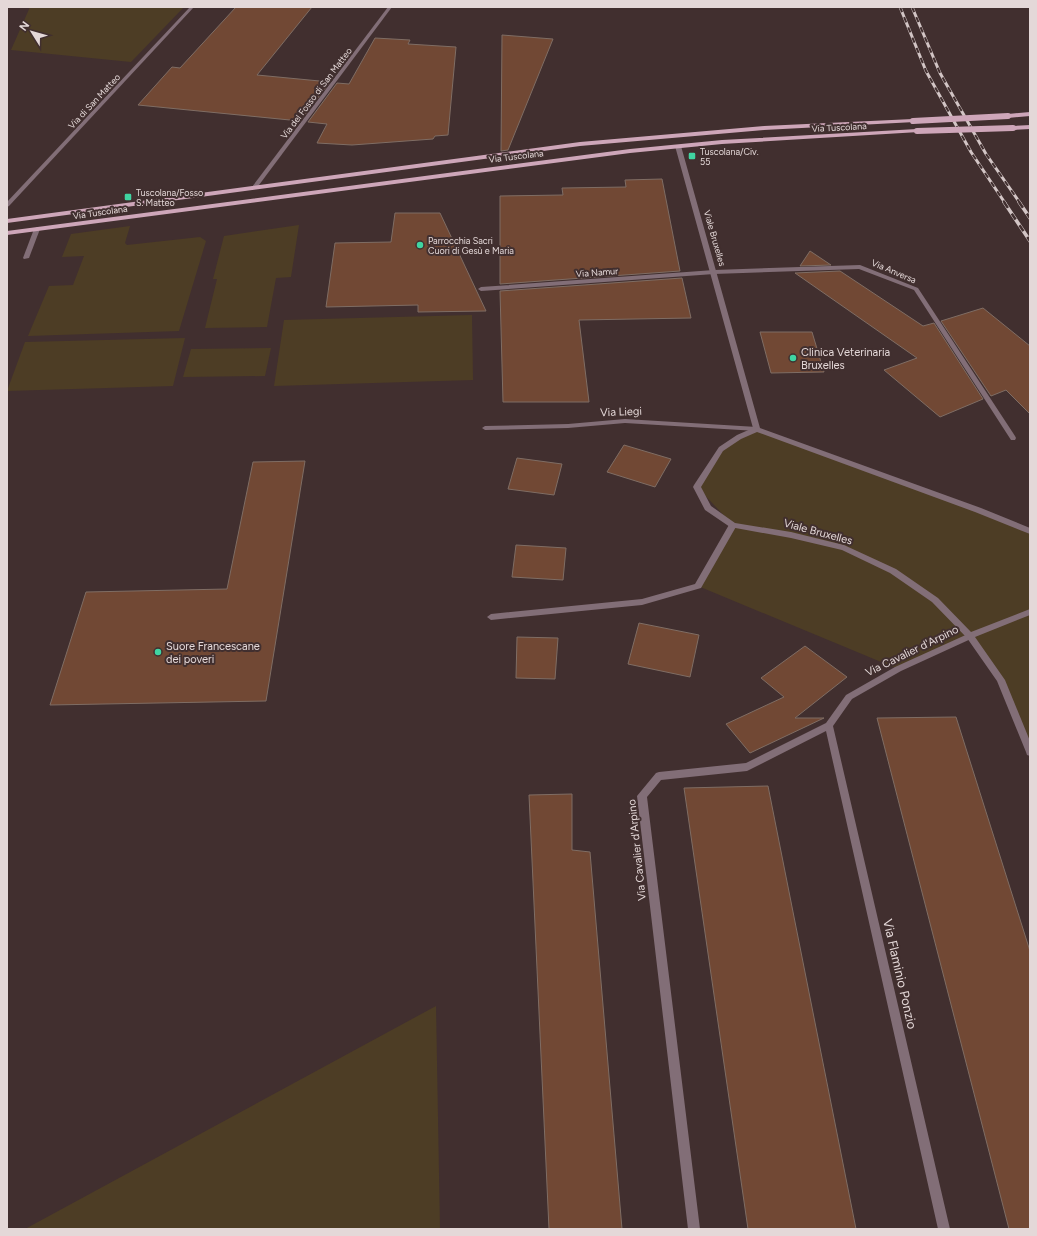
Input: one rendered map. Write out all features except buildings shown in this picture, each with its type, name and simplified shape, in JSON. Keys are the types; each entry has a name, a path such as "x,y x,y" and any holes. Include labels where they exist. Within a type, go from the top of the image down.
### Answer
{"main road":[{"name":"Via Tuscolana","path":"7,220 580,144 756,129 1030,114"},
{"name":"Via Tuscolana","path":"7,233 474,171 678,146 917,131 1030,127"}],"street":[{"name":"Via di San Matteo","path":"7,205 192,7"},
{"name":"Via del Fosso di San Matteo","path":"254,188 390,7"},
{"name":"Viale Bruxelles","path":"678,146 757,429 739,437 721,449 697,487 708,508 733,525 791,535 844,548 893,571 934,600 970,636 1001,680 1030,752"},
{"path":"26,258 37,229"},
{"name":"Via Anversa","path":"714,272 860,267 916,289 1013,438"},
{"name":"Via Namur","path":"481,289 714,272"},
{"name":"Via Liegi","path":"485,428 568,426 625,421 757,429"},
{"path":"757,429 971,507 1030,531"},
{"path":"491,616 642,602 698,586 733,525"},
{"path":"970,636 1030,612"},
{"name":"Via Cavalier d'Arpino","path":"694,1229 642,796 659,776 747,767 828,725 849,697 898,669 970,636"},
{"name":"Via Flaminio Ponzio","path":"828,725 944,1229"}],"shaded area":[{"path":"30,7 184,7 131,62 11,50"},
{"path":"299,225 291,277 276,278 267,327 205,328 217,279 213,279 224,236"},
{"path":"130,226 125,243 127,245 200,237 206,241 179,331 28,336 49,286 73,285 84,256 62,257 71,234"},
{"path":"472,315 473,380 274,386 284,320"},
{"path":"185,338 173,386 7,391 25,342"},
{"path":"271,348 265,376 183,377 191,349"},
{"path":"757,429 1030,531 1030,752 1001,680 970,636 898,669 698,586 733,525 697,487 721,449"},
{"path":"436,1006 440,1229 25,1229"}],"railway":[{"path":"900,7 926,71 971,152 1005,203"},
{"path":"912,7 940,73 986,154 1020,203"},
{"path":"1004,202 1030,241"},
{"path":"1019,202 1030,218"}],"place":[{"name":"Tuscolana/Civ. 55","path":"692,156"},
{"name":"Tuscolana/Fosso S. Matteo","path":"128,197"},
{"name":"Parrocchia Sacri Cuori di Gesù e Maria","path":"420,245"},
{"name":"Clinica Veterinaria Bruxelles","path":"793,358"},
{"name":"Suore Francescane dei poveri","path":"158,652"}]}
